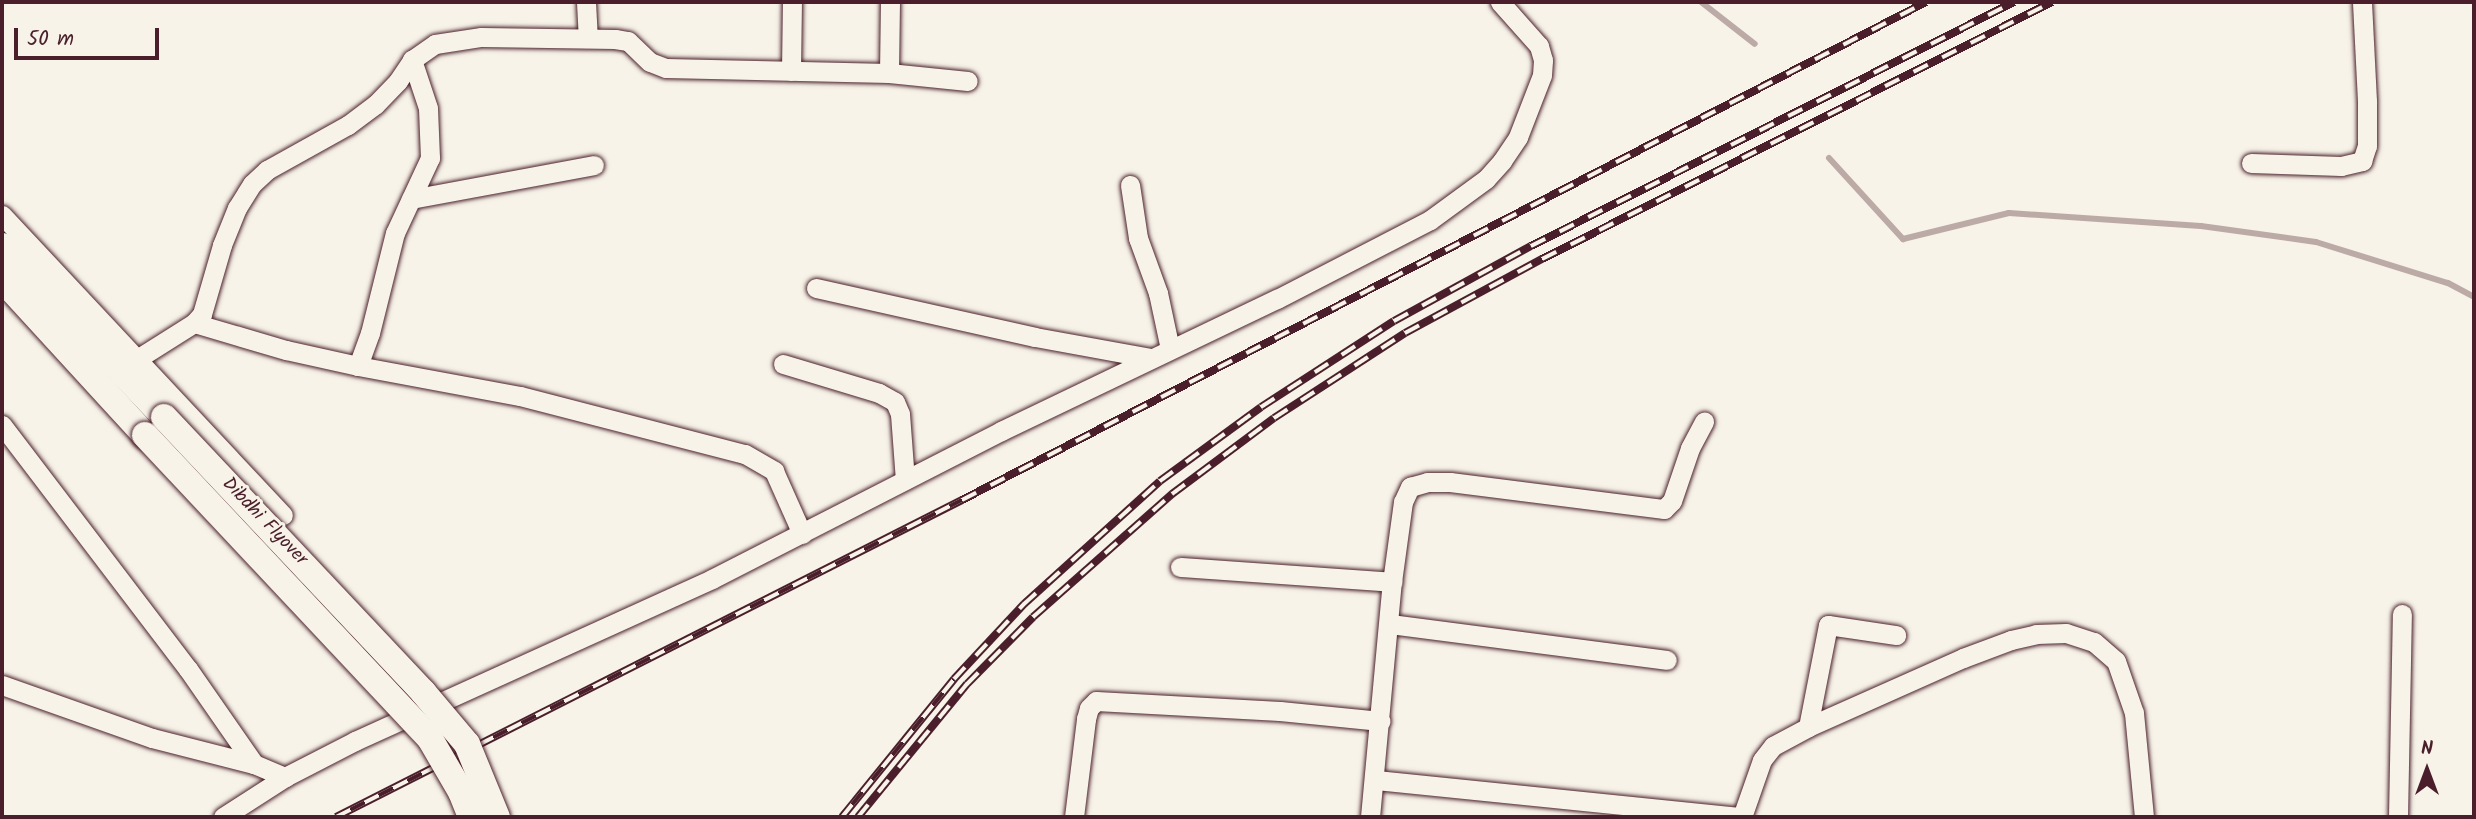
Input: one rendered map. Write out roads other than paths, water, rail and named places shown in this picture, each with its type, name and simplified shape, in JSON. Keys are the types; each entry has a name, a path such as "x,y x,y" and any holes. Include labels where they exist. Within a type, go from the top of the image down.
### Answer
{"main road":[{"name":"Dibdhi Flyover","path":"2,246 424,692 467,744 498,817"},
{"name":"Dibdhi Flyover","path":"2,279 429,737 461,792 471,817"}],"street":[{"path":"586,2 588,38"},
{"path":"791,71 792,2"},
{"path":"889,73 890,2"},
{"path":"223,817 285,778 355,741 712,579 905,480 1430,220 1486,179 1518,137 1543,66 1539,46 1500,2"},
{"path":"2251,163 2341,166 2362,161 2367,146 2362,2"},
{"path":"136,359 194,323 205,307 237,208 251,184 267,170 348,125 375,105 398,81 412,60 435,44 452,39 588,38 628,41 650,62 666,68 889,73 968,81"},
{"path":"358,366 370,332 395,233 430,158 428,108 412,60"},
{"path":"411,199 594,165"},
{"path":"1130,185 1138,239 1158,293 1170,349"},
{"path":"2,215 283,515"},
{"path":"816,288 1035,337 1151,358"},
{"path":"194,323 358,366 520,396 745,454 774,471 802,534"},
{"path":"783,364 879,393 895,402 900,414 905,480"},
{"path":"1370,817 1376,780 1392,582 1405,493 1416,484 1450,482 1664,509 1672,501 1690,448 1704,422"},
{"path":"2,425 11,445 188,669 254,764"},
{"path":"1180,567 1392,582"},
{"path":"2398,817 2402,614"},
{"path":"1390,624 1667,660"},
{"path":"1808,727 1828,625 1896,635"},
{"path":"1376,780 1741,817 1762,760 1773,746 1808,727 2011,640 2036,634 2066,633 2094,642 2116,661 2134,713 2144,817"},
{"path":"2,685 152,738 254,764 285,778"},
{"path":"1074,817 1086,719 1089,708 1096,701 1280,710 1381,721"}],"waterway":[{"path":"1701,2 1755,44"},
{"path":"1829,158 1903,239 2009,213 2201,226 2316,242 2448,283 2474,297"}],"railway":[{"path":"336,817 962,500 1926,2"},
{"path":"842,817 954,679 1024,604 1160,481 1261,407 1394,321 1531,246 2014,2"},
{"path":"858,817 967,684 1033,617 1172,494 1274,418 1405,333 1542,259 2052,2"}]}
